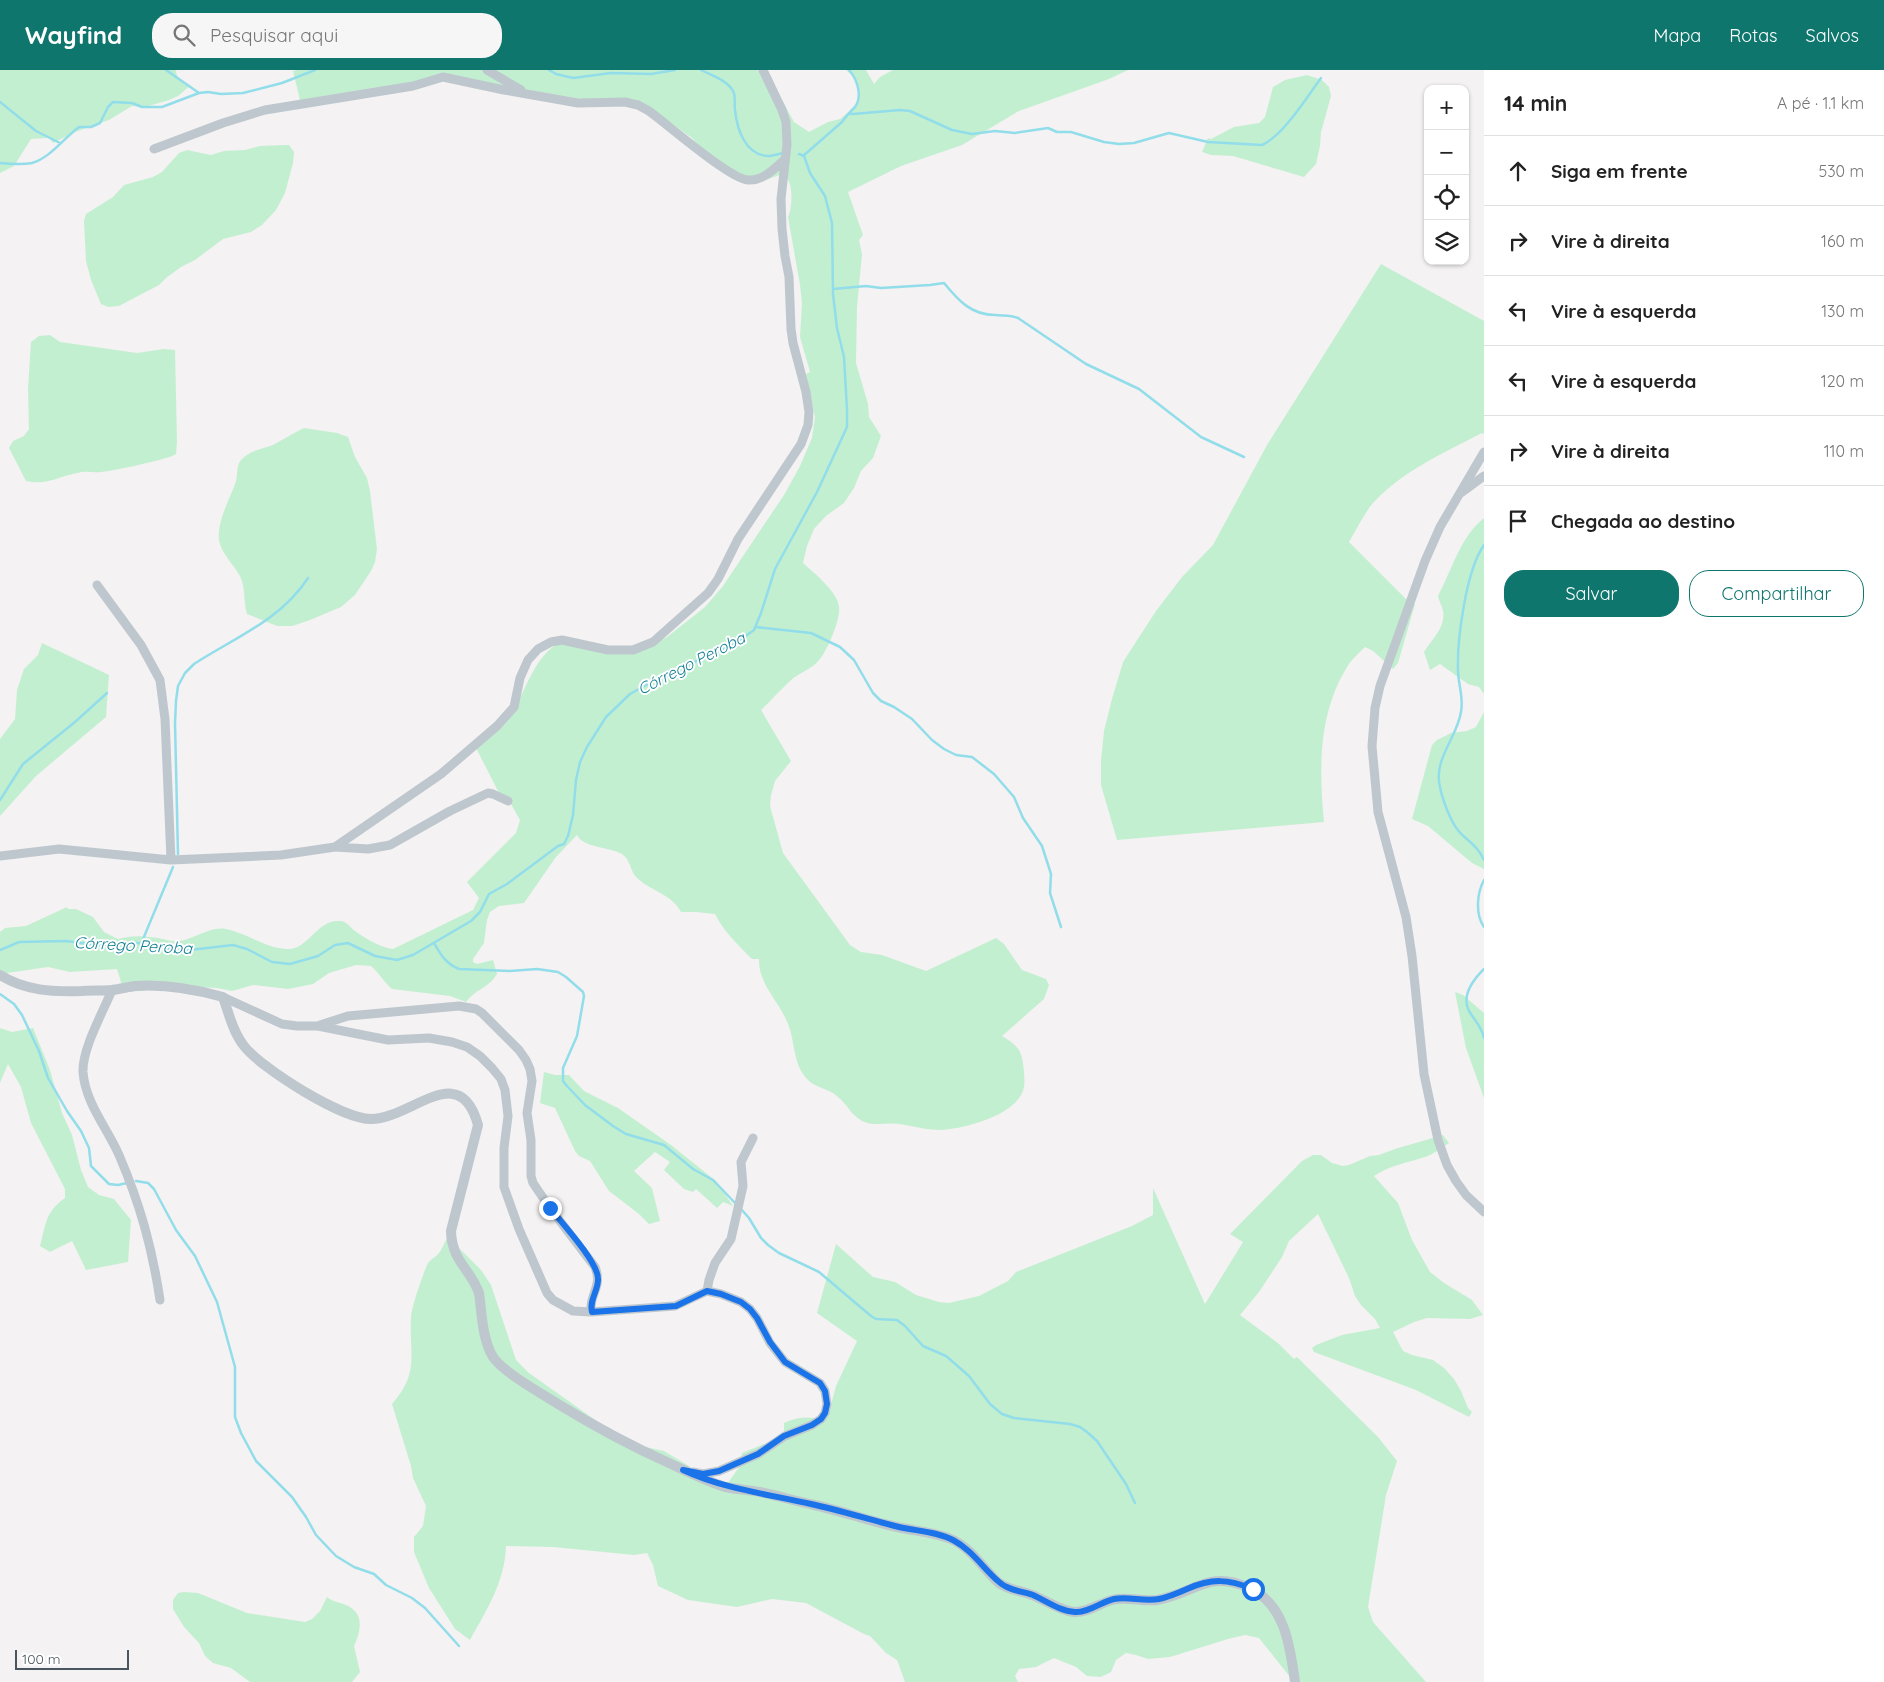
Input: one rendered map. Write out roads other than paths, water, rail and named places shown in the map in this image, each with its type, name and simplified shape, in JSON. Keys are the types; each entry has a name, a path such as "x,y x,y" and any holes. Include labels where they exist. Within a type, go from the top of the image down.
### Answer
{"street":[{"path":"487,70 526,93"},
{"path":"334,847 442,774 497,726 514,707 524,669 528,660 538,649 551,642 562,640 608,650 633,650 653,642 708,593 718,579 738,539 801,444 808,425 808,412 806,392 791,329 789,277 785,256 781,199 787,145 786,122 763,70"},
{"path":"154,149 223,123 265,110 413,86 443,76 504,90 578,103 625,102 638,105 657,116 725,170 745,180 759,178 771,172 784,160"},
{"path":"1484,452 1440,528 1425,561 1380,686 1374,708 1372,746 1378,812 1406,918 1412,956 1424,1074 1438,1140 1447,1165 1456,1180 1466,1194 1484,1212"},
{"path":"1460,494 1484,476"},
{"path":"97,585 141,645 160,680 165,719 171,860"},
{"path":"0,856 59,848 171,860 281,854 317,851 334,847 368,849 390,845 488,793 508,801"},
{"path":"0,975 23,986 64,992 112,990 135,986 181,987 223,997 282,1024 318,1026 388,1040 429,1038 467,1047 492,1068 500,1079 507,1101 508,1116 504,1148 504,1187 519,1229 547,1293 553,1300 573,1311 592,1312 676,1306 707,1291 721,1294 741,1302 750,1309 785,1362 820,1383 825,1391 827,1404 821,1419 812,1425 784,1436 748,1459 712,1473 703,1474 683,1470"},
{"path":"112,990 85,1054 83,1072 86,1091 115,1146 143,1218 154,1261 160,1300"},
{"path":"223,997 233,1028 244,1046 254,1056 273,1072 334,1107 357,1117 382,1118 446,1093 465,1099 474,1109 478,1125 451,1231 458,1260 476,1285 488,1344 494,1357 507,1370 576,1415 631,1446 683,1470 727,1487 816,1505 897,1527 938,1535 954,1541 976,1556 1003,1585 1032,1595 1067,1611 1084,1611 1117,1598 1149,1601 1161,1599 1198,1584 1213,1581 1226,1580 1239,1583 1268,1599 1278,1614 1285,1632 1295,1682"},
{"path":"318,1026 348,1016 465,1006 482,1013 519,1050 530,1069 532,1081 527,1113 532,1151 531,1176 538,1192 595,1267 598,1279 591,1302 592,1312"},
{"path":"707,1291 715,1264 731,1240 744,1186 741,1162 753,1138"}],"waterway":[{"path":"166,70 199,93"},
{"path":"0,163 32,163 45,157 79,127 91,127 100,123 108,107 113,102 132,103 142,107 162,107 199,93 243,93 282,83 315,70"},
{"path":"549,70 556,74 573,78 611,73 651,74 675,70"},
{"path":"701,70 723,81 733,91 740,133 748,146 760,155 770,156 783,153"},
{"path":"803,156 842,122 855,107 859,93 849,70"},
{"path":"849,113 910,111 952,130 972,134 995,131 1015,133 1048,128 1057,132 1071,132 1104,142 1119,144 1134,143 1169,133 1208,142 1262,145 1286,125 1321,78"},
{"path":"0,102 36,131 60,143"},
{"name":"Córrego Peroba","path":"0,950 19,942 66,941 97,945 132,942 181,951 233,945 247,949 272,962 290,964 318,956 335,945 348,943 375,956 397,960 413,955 471,921 480,912 489,894 507,884 558,846 564,844 573,815 576,780 580,762 606,717 630,694 662,676 733,645 754,630 775,569 817,492 847,427 844,357 837,328 833,294 832,223 825,196 810,173 804,156 799,154"},
{"path":"833,289 866,286 881,288 944,283 960,301 972,309 986,314 1018,318 1086,364 1139,389 1201,437 1244,457"},
{"path":"1484,545 1472,571 1461,624 1458,657 1458,675 1462,702 1461,712 1459,722 1443,758 1439,777 1443,797 1452,820 1460,833 1478,850 1484,860"},
{"path":"178,854 175,723 178,686 185,673 194,664 271,617 297,593 308,578"},
{"path":"756,627 811,633 840,647 854,660 873,693 881,701 912,719 932,740 944,749 956,755 972,757 994,774 1014,797 1023,818 1042,846 1051,874 1050,893 1061,927"},
{"path":"0,800 23,764 107,693"},
{"path":"141,944 173,867"},
{"path":"1484,880 1478,904 1479,916 1484,927"},
{"path":"434,943 447,962 459,969 510,971 537,969 558,972 566,977 583,992 584,996 577,1036 563,1068 563,1081 585,1105 613,1126 626,1134 664,1145 693,1169 713,1180 737,1205"},
{"path":"1484,969 1470,988 1467,1000 1469,1011 1480,1027 1484,1038"},
{"path":"0,994 14,1004 22,1015 39,1051 48,1078 81,1131 89,1148 91,1166 109,1184 127,1183"},
{"path":"136,1181 148,1183 154,1189 176,1230 195,1256 217,1302 235,1367 235,1417 256,1461 292,1497 316,1535 336,1556 354,1567 374,1574 386,1585 412,1598 425,1608 459,1646"},
{"path":"741,1209 768,1245 779,1253 819,1272 876,1319 897,1320 923,1346 946,1356 969,1376 990,1404 1002,1414 1014,1418 1070,1424 1080,1427 1087,1432 1097,1441 1126,1484 1135,1503"}]}
